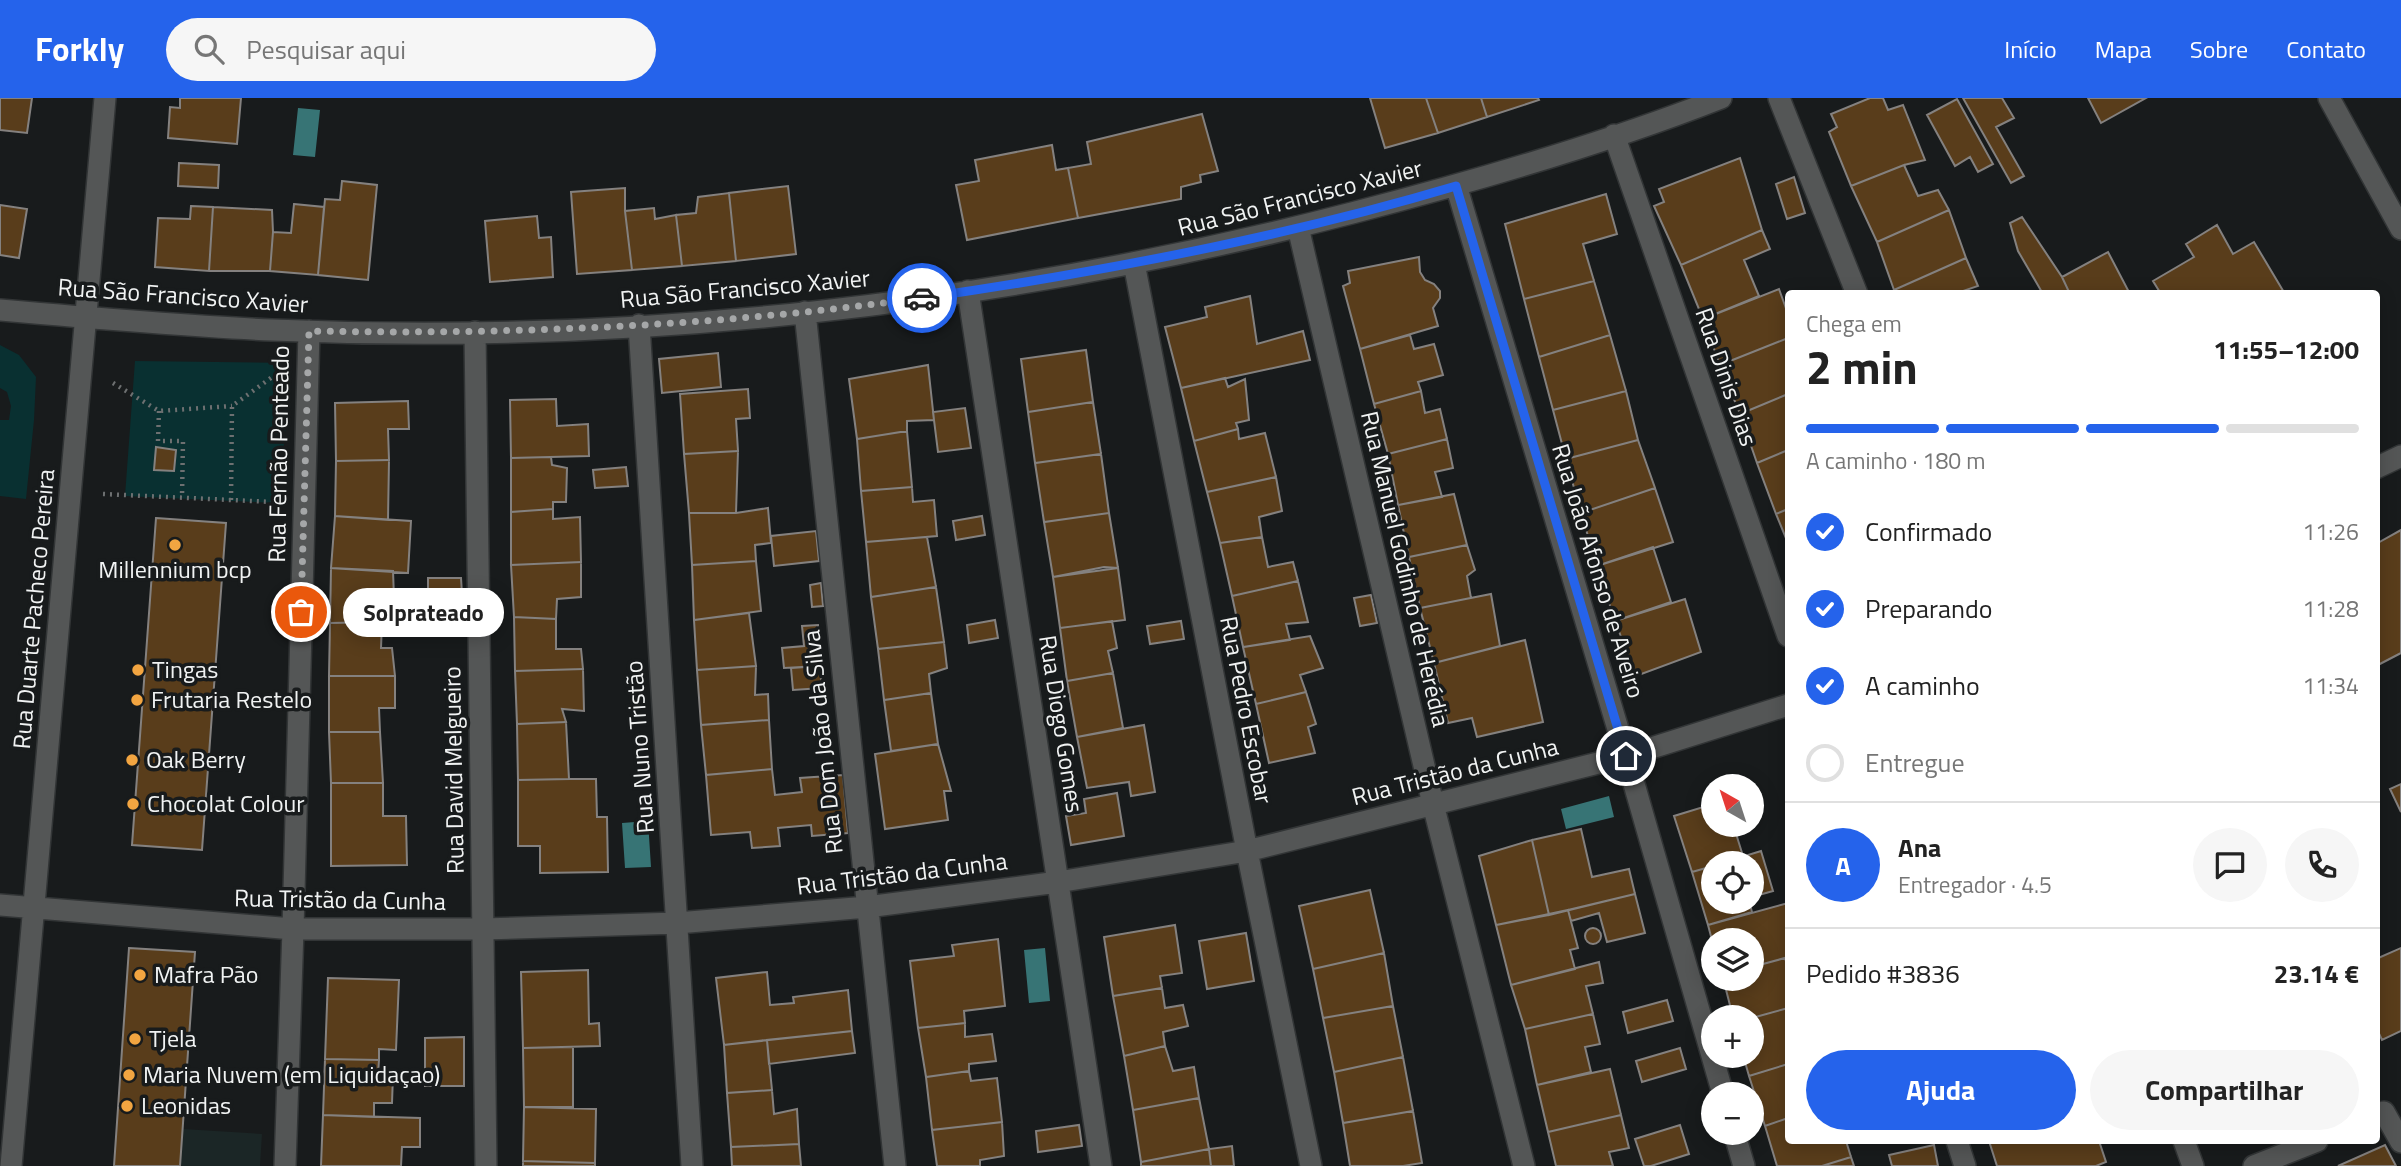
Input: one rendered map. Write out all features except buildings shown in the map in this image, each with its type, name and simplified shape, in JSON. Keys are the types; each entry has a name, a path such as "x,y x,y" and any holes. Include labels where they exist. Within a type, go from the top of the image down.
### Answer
{"street":[{"name":"Rua Duarte Pacheco Pereira","path":"11,1166 105,98"},
{"name":"Rua São Francisco Xavier","path":"0,310 218,327 309,331 475,332 565,330 805,312 968,291 1134,263 1298,227 1456,186 1721,98"},
{"path":"1779,98 1855,290"},
{"path":"2329,98 2401,229"},
{"name":"Rua Dinis Dias","path":"1614,135 1785,627"},
{"name":"Rua João Afonso de Aveiro","path":"1456,186 1626,756 1720,1082"},
{"name":"Rua Manuel Godinho de Herédia","path":"1298,227 1433,804 1524,1166"},
{"name":"Rua Pedro Escobar","path":"1134,263 1247,851 1311,1166"},
{"name":"Rua Diogo Gomes","path":"968,291 1101,1166"},
{"name":"Rua Dom João da Silva","path":"805,312 895,1166"},
{"name":"Rua Nuno Tristão","path":"639,325 692,1166"},
{"name":"Rua Fernão Penteado","path":"285,1166 309,331"},
{"name":"Rua David Melgueiro","path":"475,332 486,1166"},
{"path":"2380,466 2401,456"},
{"name":"Rua Tristão da Cunha","path":"0,905 34,910 293,929 482,929 677,923 867,907 1058,882 1247,851 1626,756 1785,706"},
{"path":"2387,1110 2401,1142"},
{"path":"1958,1144 1965,1166"},
{"path":"2185,1144 2193,1166"},
{"path":"2254,1166 2309,1144"},
{"path":"1738,1145 1744,1166"}],"path":[{"path":"115,383 159,411 232,406 292,363 308,355"},
{"path":"231,500 232,406"},
{"path":"159,411 158,441 183,441 182,497"},
{"path":"71,490 125,496 182,497 304,506"}],"shaded area":[{"path":"298,108 320,110 315,157 293,155"},
{"path":"0,345 19,355 36,377 26,499 0,496 0,420 9,420 11,406 7,392 0,388"},
{"path":"135,361 292,363 278,503 125,496"},
{"path":"1609,796 1614,817 1566,829 1561,809"},
{"path":"648,821 651,867 625,868 622,823"},
{"path":"129,948 195,952 183,1129 262,1134 260,1166 114,1166"},
{"path":"1045,948 1050,1001 1029,1003 1024,950"}],"way so far":[{"path":"301,612 309,331 419,333 565,330 712,321 922,298"}],"place":[{"name":"Millennium bcp","path":"175,545"},
{"name":"Solprateado","path":"301,612"},
{"name":"Tingas","path":"138,670"},
{"name":"Frutaria Restelo","path":"137,700"},
{"name":"Oak Berry","path":"132,760"},
{"name":"Chocolat Colour","path":"133,804"},
{"name":"Mafra Pão","path":"140,975"},
{"name":"Tjela","path":"135,1039"},
{"name":"Maria Nuvem (em Liquidaçao)","path":"129,1075"},
{"name":"Leonidas","path":"127,1106"}],"route":[{"path":"922,298 1149,261 1292,229 1456,186 1626,756"}]}
